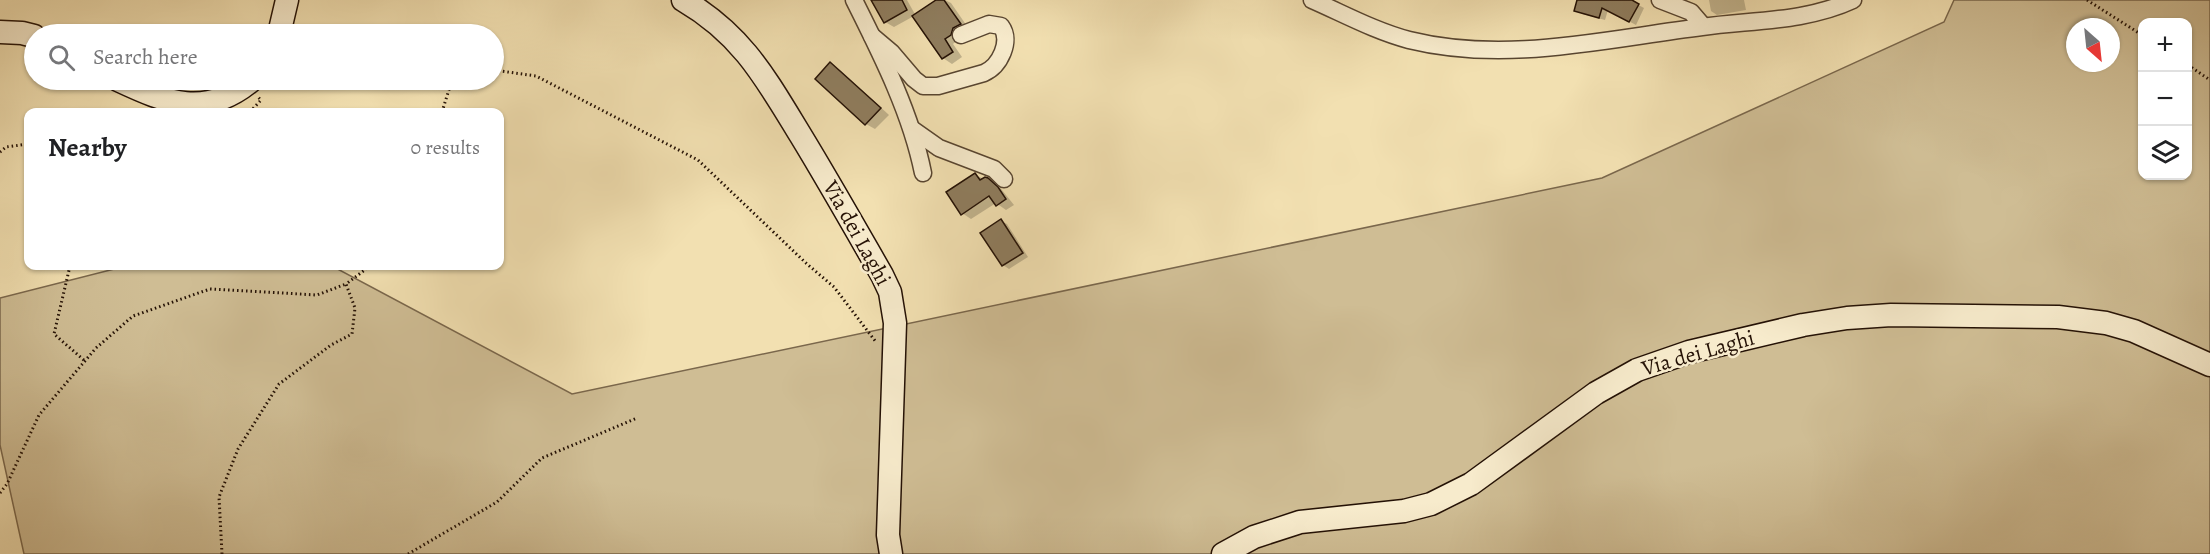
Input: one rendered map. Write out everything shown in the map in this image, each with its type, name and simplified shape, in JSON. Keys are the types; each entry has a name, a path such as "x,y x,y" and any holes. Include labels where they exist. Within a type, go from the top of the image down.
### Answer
{"main road":[{"path":"281,24 287,0"},
{"name":"Via dei Laghi","path":"683,0 720,25 744,49 762,73 816,161 887,285 894,317 888,524 891,554"},
{"path":"0,32 24,34"},
{"path":"141,90 167,101 192,104 212,102 238,90"},
{"name":"Via dei Laghi","path":"1223,554 1254,537 1300,522 1404,511 1431,504 1471,484 1596,393 1637,370 1689,352 1809,324 1847,318 1891,315 2065,317 2106,323 2134,331 2210,365"}],"street":[{"path":"854,0 911,128 923,173"},
{"path":"1312,0 1395,36 1425,43 1527,50 1557,48 1703,26 1808,15 1853,0"},
{"path":"1660,0 1691,12 1703,26"},
{"path":"872,36 891,52 918,83 928,87 984,73 997,63 1002,54 1005,38 1005,33 1000,26 989,24 961,35"},
{"path":"911,128 939,148 994,169 1004,179"}],"path":[{"path":"2087,0 2138,32"},
{"path":"2192,68 2210,80"},
{"path":"504,71 536,76 698,160 834,287 873,341 894,350"},
{"path":"443,108 449,90"},
{"path":"0,152 6,147 24,145"},
{"path":"69,270 54,334 85,361"},
{"path":"0,493 7,484 39,415 96,348 133,316 210,289 317,296 346,284 365,270"},
{"path":"222,554 219,497 238,449 279,384 331,345 352,334 355,308 346,284"},
{"path":"408,554 497,502 542,458 637,418"}],"shaded area":[{"path":"1954,0 2210,0 2210,554 24,554 0,445 0,298 110,270 340,270 572,394 1602,178 1944,22"}],"building":[{"path":"871,0 902,0 907,10 884,23"},
{"path":"936,0 944,0 961,24 953,28 951,35 945,39 953,52 942,59 912,16"},
{"path":"1577,0 1632,0 1639,4 1629,22 1602,8 1599,18 1574,11"},
{"path":"830,62 881,108 865,125 815,79"},
{"path":"975,173 980,180 988,178 1006,199 996,206 989,196 961,215 946,192"},
{"path":"1001,219 1023,253 1002,266 980,233"}]}
